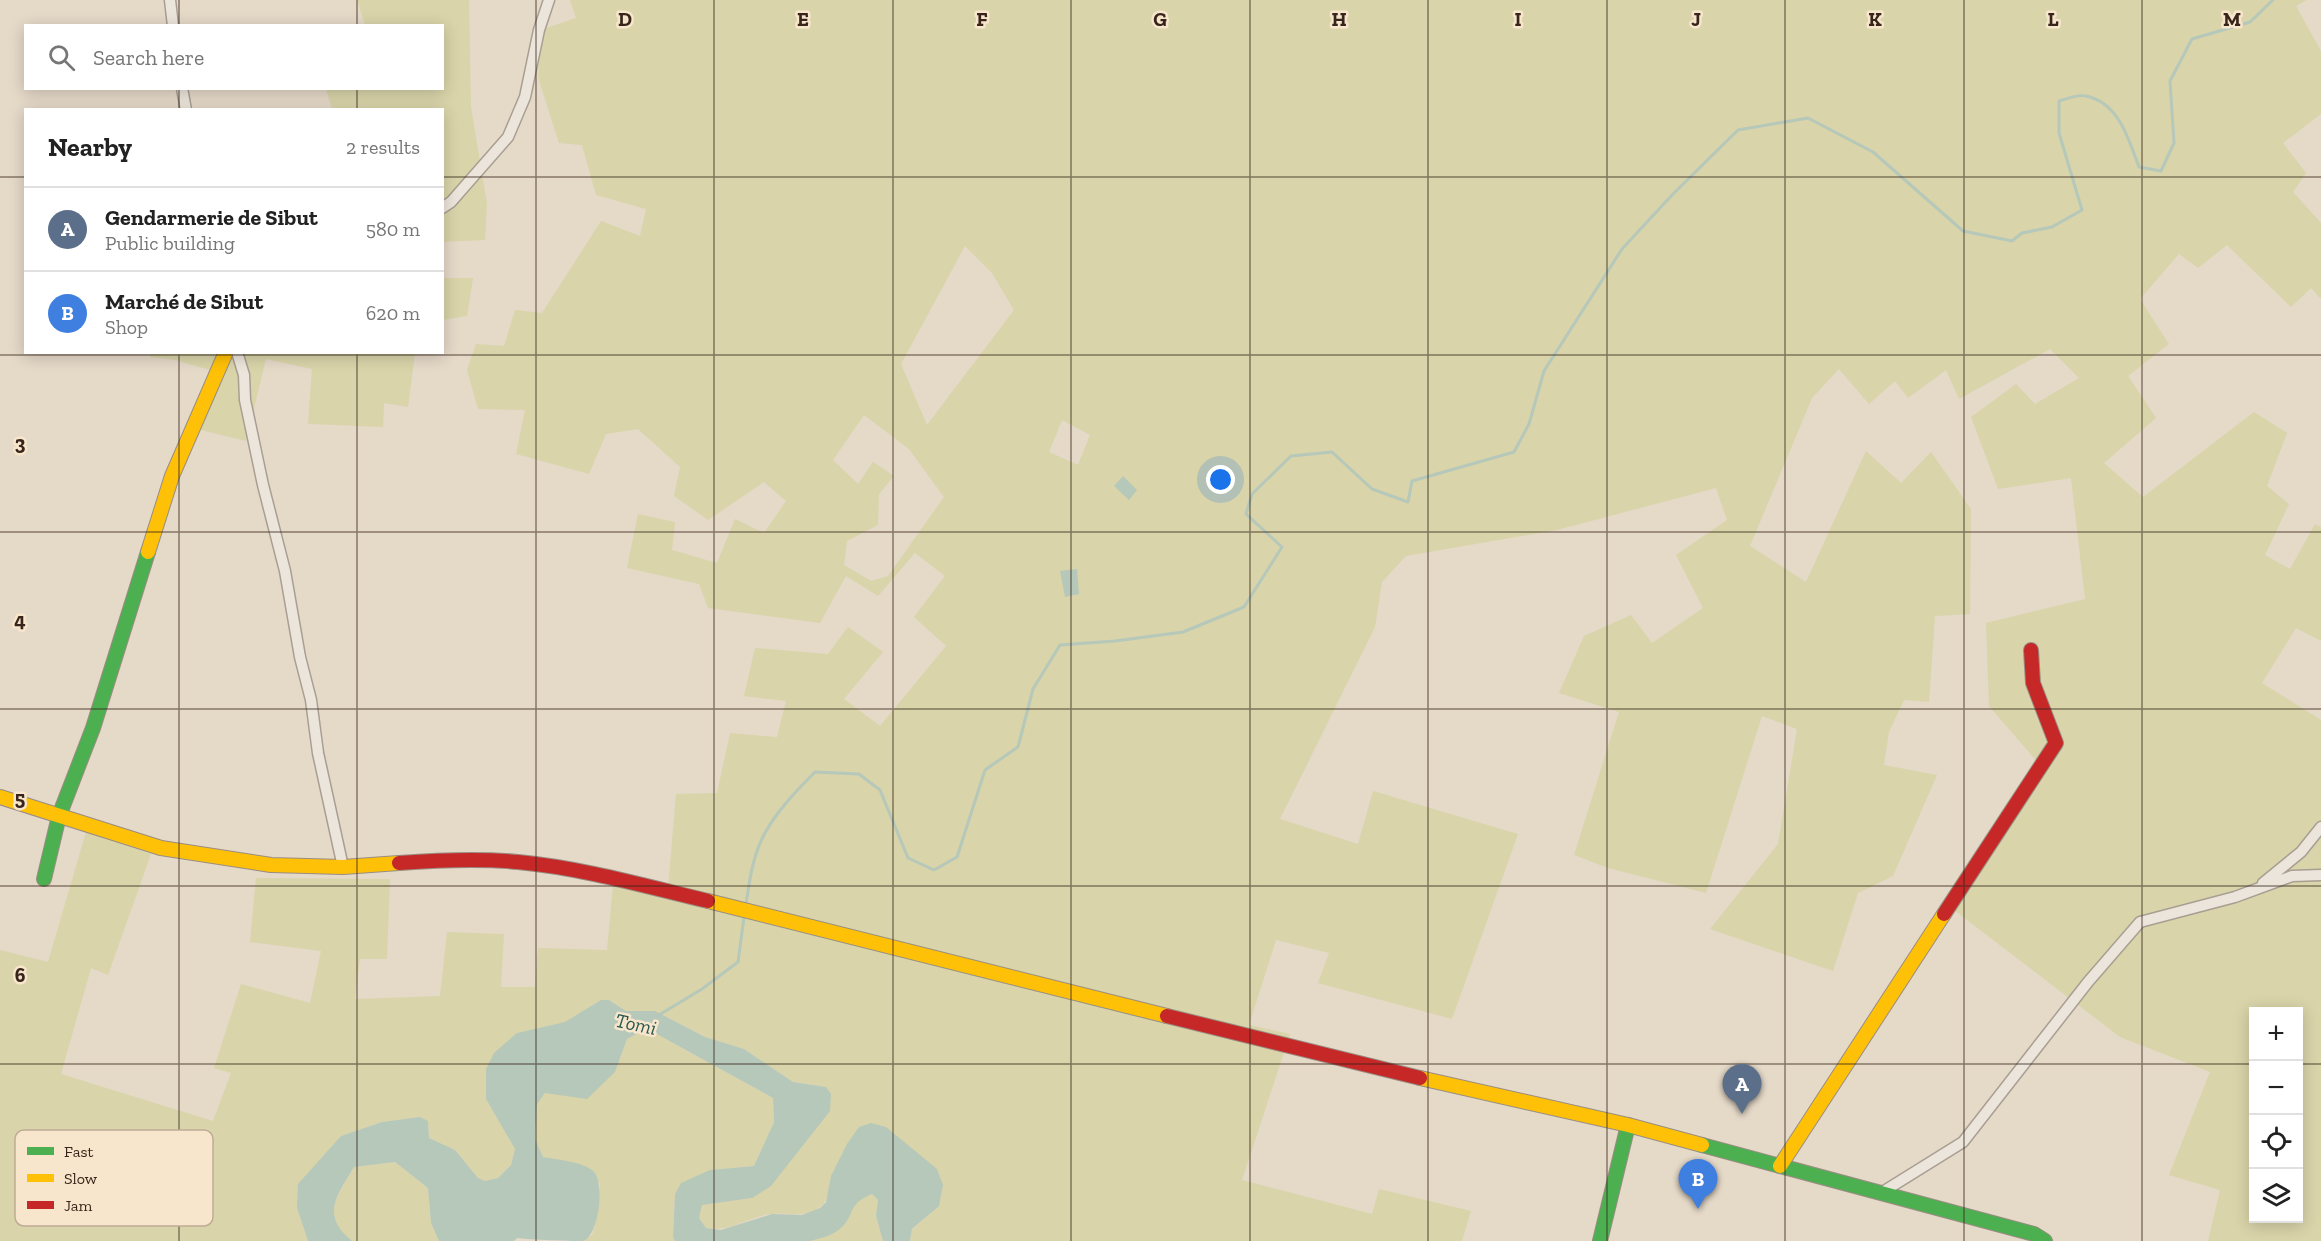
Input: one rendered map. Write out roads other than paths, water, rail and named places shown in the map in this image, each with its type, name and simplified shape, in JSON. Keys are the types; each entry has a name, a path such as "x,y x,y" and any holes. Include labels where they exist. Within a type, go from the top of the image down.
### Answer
{"main road":[{"path":"44,879 59,816 93,728 172,476 225,354"},
{"path":"1780,1166 2056,743 2033,683 2031,650"},
{"path":"0,797 161,848 271,865 343,867 449,859 518,862 591,873 769,915 1326,1056 1628,1125 2034,1234 2045,1241"},
{"path":"1600,1241 1628,1125"}],"street":[{"path":"170,0 173,24"},
{"path":"444,207 451,202 508,137 525,97 539,30 549,0"},
{"path":"183,90 186,108"},
{"path":"238,354 244,375 245,400 262,485 285,571 300,657 311,700 318,753 343,867"},
{"path":"2235,897 2266,881 2301,852 2321,827"},
{"path":"1879,1194 1963,1142 2074,999 2140,922 2235,897 2292,876 2321,875"}],"water":[{"path":"1123,476 1137,490 1129,500 1114,486"},
{"path":"1077,569 1079,594 1065,597 1060,571"},
{"name":"Tomi","path":"601,1000 609,1000 626,1011 655,1011 705,1037 744,1049 793,1082 826,1087 831,1094 830,1111 771,1186 752,1198 702,1205 699,1218 706,1228 721,1230 772,1214 802,1215 820,1208 826,1202 831,1176 847,1144 859,1127 871,1123 886,1127 937,1169 943,1185 939,1206 912,1229 910,1241 883,1241 876,1216 878,1200 872,1194 858,1202 846,1223 838,1231 810,1241 675,1241 673,1237 675,1194 681,1183 710,1170 754,1166 774,1122 773,1098 655,1033 642,1031 627,1039 615,1072 587,1099 545,1093 537,1104 535,1139 543,1157 581,1165 592,1170 596,1175 600,1195 597,1219 589,1237 583,1241 517,1238 514,1241 439,1241 431,1223 428,1188 395,1162 354,1167 337,1196 334,1214 336,1223 352,1241 308,1241 297,1208 298,1184 341,1136 382,1122 420,1117 428,1121 429,1138 455,1150 478,1178 485,1181 498,1178 511,1165 515,1149 486,1099 486,1069 494,1053 517,1033 565,1022"}],"waterway":[{"path":"746,904 753,864 771,822 815,772 859,774 880,790 908,858 934,870 957,857 985,770 1018,747 1033,689 1060,645 1115,641 1183,632 1244,607 1282,547 1246,514 1252,494 1291,456 1332,452 1372,489 1408,502 1412,481 1514,452 1529,424 1544,371 1622,249 1673,194 1738,130 1808,118 1873,152 1963,231 2012,241 2022,233 2052,227 2082,210 2059,133 2059,101 2086,96 2107,106 2121,123 2139,167 2161,171 2174,143 2170,81 2192,39 2250,22 2273,0"},
{"name":"Tomi","path":"659,1015 702,989 738,962 744,917"}],"place":[{"name":"Gendarmerie de Sibut","path":"1742,1114"},
{"name":"Marché de Sibut","path":"1698,1209"}]}
